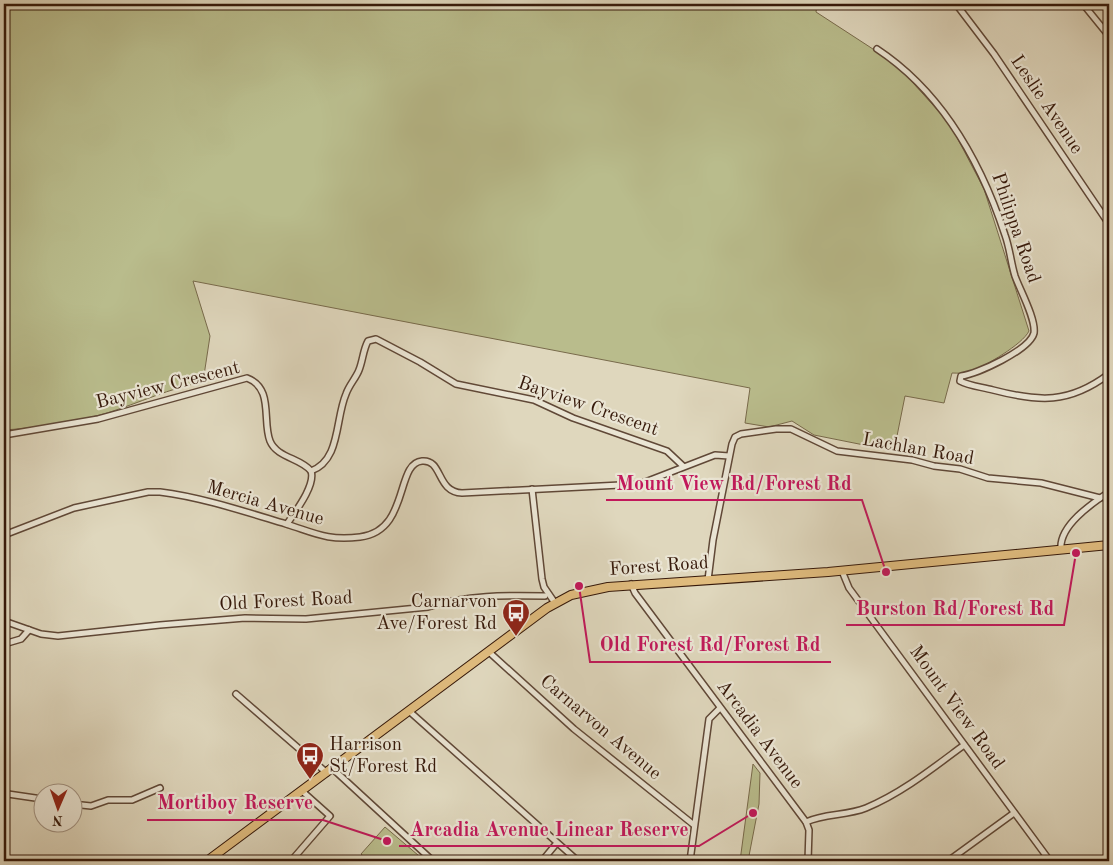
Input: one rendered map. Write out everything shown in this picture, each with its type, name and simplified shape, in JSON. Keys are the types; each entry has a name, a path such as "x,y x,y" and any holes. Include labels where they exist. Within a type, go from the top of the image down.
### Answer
{"main road":[{"name":"Forest Road","path":"207,861 547,608 586,590 632,584 842,571 1109,545"}],"street":[{"name":"Leslie Avenue","path":"956,4 999,62 1109,225"},
{"path":"1084,4 1109,36"},
{"name":"Philippa Road","path":"877,49 900,65 935,99 980,171 1000,220 1014,272 1033,323 1034,332 1028,343 985,369 972,375 961,376 959,379 962,382 1023,397 1047,399 1082,391 1109,374"},
{"path":"1109,218 1109,225"},
{"name":"Bayview Crescent","path":"4,435 98,419 247,378 259,386 264,398 271,444 311,472 322,466 328,458 335,442 346,393 358,372 364,346 368,340 376,339 420,362 456,384 534,400 573,418 668,451 683,466"},
{"name":"Lachlan Road","path":"729,456 735,438 741,434 790,429 837,451 912,460 934,466 960,469 988,478 1040,483 1100,498"},
{"name":"Mercia Avenue","path":"4,535 74,508 148,492 169,493 287,524 321,537 369,535 380,530 396,510 407,471 412,464 419,461 428,460 435,465 448,489 453,492 640,484 715,455 729,456"},
{"path":"708,580 713,540 729,456"},
{"path":"287,524 307,493 311,482 311,472"},
{"path":"532,489 547,608"},
{"path":"1061,549 1061,540 1067,528 1109,492"},
{"name":"Mount View Road","path":"842,571 849,588 1050,861"},
{"name":"Arcadia Avenue","path":"632,584 635,593 806,822"},
{"path":"544,587 555,603"},
{"name":"Old Forest Road","path":"4,621 49,636 58,636 219,620 306,619 428,607 445,602 493,595 545,596"},
{"path":"4,644 22,639 29,630"},
{"name":"Carnarvon Avenue","path":"489,652 574,729 694,825"},
{"path":"236,694 330,771 434,861"},
{"path":"690,861 709,719 720,708"},
{"path":"409,711 556,844 578,861"},
{"path":"808,861 809,830 806,822 816,817 843,814 865,808 894,794 964,745"},
{"path":"82,805 91,806 108,800 132,800 160,788"},
{"path":"292,861 330,816 302,791"},
{"path":"4,796 8,794 32,798"},
{"path":"948,861 1014,813"},
{"path":"542,861 556,844"}],"green space":[{"path":"4,4 817,4 816,12 896,64 950,124 984,189 1029,331 1012,348 985,365 969,373 952,373 944,403 905,396 894,451 814,435 792,421 769,427 745,423 750,388 193,281 210,336 203,382 95,416 30,428 4,430"},
{"path":"753,764 760,773 759,804 748,861 740,861"},
{"path":"385,827 425,861 369,861 361,854"}],"place":[{"name":"Burston Rd/Forest Rd","path":"1076,553"},
{"name":"Mount View Rd/Forest Rd","path":"886,572"},
{"name":"Old Forest Rd/Forest Rd","path":"579,586"},
{"name":"Carnarvon Ave/Forest Rd","path":"516,637"},
{"name":"Harrison St/Forest Rd","path":"310,780"},
{"name":"Arcadia Avenue Linear Reserve","path":"753,813"},
{"name":"Mortiboy Reserve","path":"387,841"}]}
